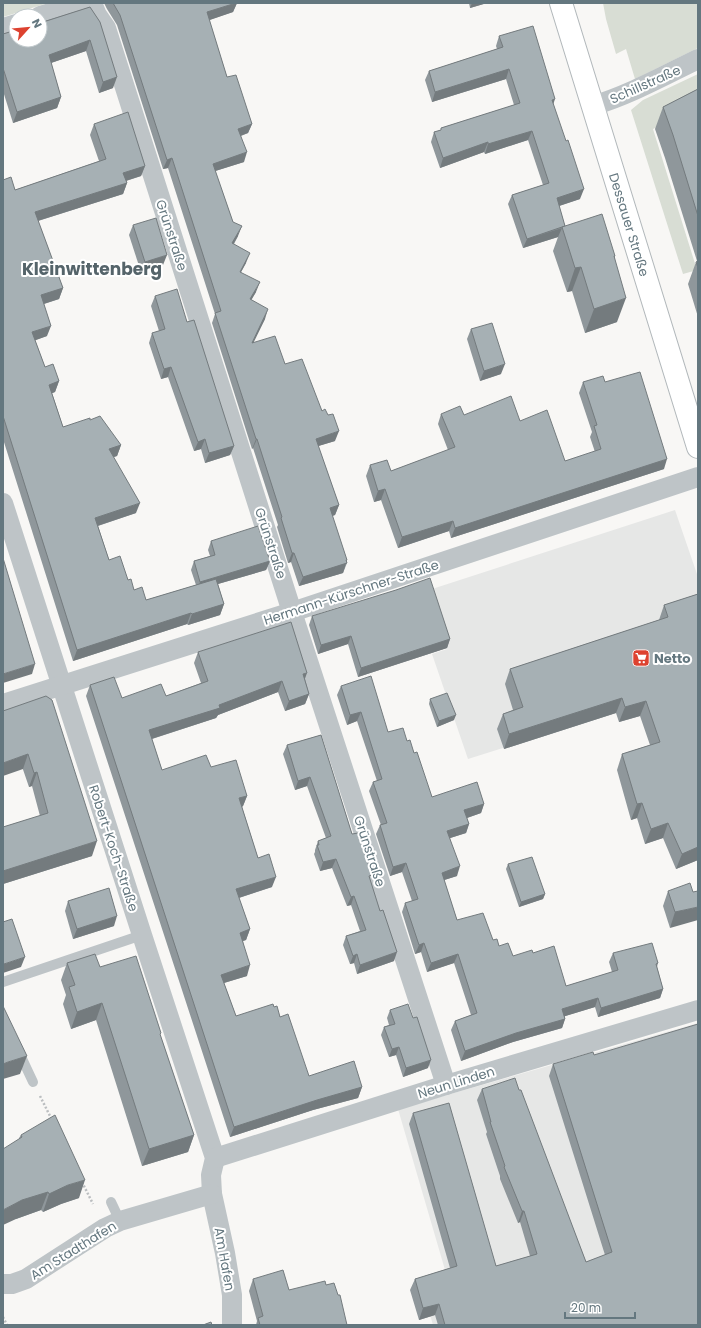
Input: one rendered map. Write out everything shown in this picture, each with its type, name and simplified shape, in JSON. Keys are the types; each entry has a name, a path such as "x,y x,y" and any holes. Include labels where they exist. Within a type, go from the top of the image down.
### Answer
{"main road":[{"name":"Dessauer Straße","path":"561,3 698,446"}],"street":[{"path":"48,14 83,3"},
{"name":"Grünstraße","path":"92,3 97,15 106,28 292,612 446,1085"},
{"name":"Schillstraße","path":"592,106 628,94 698,59"},
{"name":"Hermann-Kürschner-Straße","path":"3,704 292,612 698,477"},
{"name":"Robert-Koch-Straße","path":"3,503 215,1158 211,1175 212,1194"},
{"name":"Neun Linden","path":"215,1158 446,1085 698,1010"},
{"name":"Am Stadthafen","path":"3,1284 12,1284 26,1279 112,1224 212,1194"},
{"name":"Am Hafen","path":"212,1194 225,1253 232,1295 232,1325"}],"lane":[{"path":"3,982 142,935"},
{"path":"13,1039 33,1082"},
{"path":"111,1202 112,1224"}],"path":[{"path":"33,1082 54,1124"},
{"path":"81,1179 112,1224"},
{"path":"3,1317 8,1325"}],"shaded area":[{"path":"3,3 48,3 32,8 8,8 8,15 3,17"},
{"path":"603,3 698,3 698,48 635,79 626,49 616,54"},
{"path":"698,74 698,106 653,129 697,270 683,274 631,110 643,100"},
{"path":"675,510 698,577 698,686 468,759 432,654 447,649 429,590"},
{"path":"698,1023 698,1325 433,1325 424,1294 450,1287 398,1109"}],"building":[{"path":"113,3 236,3 207,12 227,77 236,75 252,124 238,129 247,152 213,164 233,222 242,226 232,243 250,253 240,272 260,282 250,299 268,309 252,343 275,336 285,364 302,359 322,411 325,409 328,415 333,414 339,431 316,439 339,505 330,508 347,563 303,577 294,553 292,553 257,439 215,313 221,311 172,158 167,160 120,15"},
{"path":"90,7 100,22 117,77 103,82 90,40 49,55 61,97 17,112 3,68 3,34 8,32 8,48 48,48 48,20"},
{"path":"533,26 555,99 552,100 566,141 568,140 584,189 557,198 565,226 527,239 512,195 549,183 532,131 488,144 488,142 443,158 434,132 441,130 441,128 520,103 509,69 435,92 429,71 503,47 499,36"},
{"path":"698,89 698,216 663,107"},
{"path":"128,112 145,166 123,173 127,183 35,212 63,288 41,295 51,326 32,332 45,367 53,364 59,381 49,385 63,427 100,416 121,445 109,449 140,503 95,518 109,560 120,556 128,580 131,579 134,590 142,587 146,600 216,579 224,604 192,614 191,613 77,650 3,416 3,180 11,177 15,190 106,159 94,124"},
{"path":"602,214 626,298 594,309 581,267 575,268 562,227"},
{"path":"156,218 167,255 145,262 133,225"},
{"path":"177,289 187,322 194,320 234,446 209,453 205,439 198,442 171,367 164,369 152,333 165,329 155,296"},
{"path":"492,323 505,364 484,371 471,329"},
{"path":"640,372 667,459 455,528 453,521 402,537 385,489 378,491 370,465 387,460 391,471 455,447 441,414 460,406 464,415 511,396 520,421 547,410 565,461 601,449 594,426 597,425 583,382 603,376 605,382"},
{"path":"258,526 270,561 200,582 194,561 215,555 211,541"},
{"path":"3,558 35,664 3,674"},
{"path":"430,578 450,639 361,668 351,636 321,645 312,616"},
{"path":"698,594 698,847 682,854 668,823 651,829 642,803 637,804 622,754 660,742 646,701 625,707 622,698 509,734 503,714 523,707 510,669 668,617 664,605"},
{"path":"291,622 307,673 303,674 309,694 289,701 282,681 219,705 220,708 149,730 162,770 206,755 211,767 236,760 247,796 239,798 258,858 269,854 276,877 236,889 250,929 240,933 250,965 221,975 236,1016 273,1004 274,1007 277,1006 280,1017 288,1014 309,1076 354,1061 362,1087 234,1127 90,685 114,677 122,698 161,684 166,696 208,681 198,652"},
{"path":"371,676 388,732 403,728 407,741 410,740 414,753 417,752 432,797 477,782 484,804 464,810 469,824 447,831 460,866 442,873 457,920 483,913 493,940 497,939 499,946 508,943 513,956 532,950 533,953 554,946 566,986 618,970 613,953 652,943 663,989 601,1008 598,998 562,1009 565,1019 516,1033 465,1051 455,1021 477,1013 458,954 431,963 424,943 419,945 405,903 418,899 406,863 393,867 380,825 387,823 373,782 382,779 361,712 350,715 341,686"},
{"path":"447,693 456,715 439,721 430,699"},
{"path":"46,696 52,700 97,841 3,871 3,827 48,813 37,772 34,773 28,754 3,763 3,711"},
{"path":"321,735 352,834 358,833 372,875 369,876 380,911 383,910 397,952 360,965 357,954 353,956 346,936 366,930 354,896 351,897 336,859 323,862 317,845 319,845 318,841 331,836 310,777 298,781 287,745"},
{"path":"532,857 545,894 521,902 508,864"},
{"path":"690,883 693,892 698,891 698,907 675,912 668,891"},
{"path":"109,888 117,916 77,929 68,901"},
{"path":"12,919 25,957 4,964 3,922"},
{"path":"95,954 100,967 136,956 161,1033 160,1034 194,1135 149,1149 102,1003 77,1012 69,987 75,985 67,963"},
{"path":"408,1004 413,1018 417,1017 431,1060 406,1068 399,1047 392,1049 384,1027 395,1024 390,1010"},
{"path":"3,1006 27,1056 3,1064"},
{"path":"698,1024 698,1325 445,1325 439,1304 423,1308 415,1279 457,1266 413,1113 449,1103 496,1266 537,1254 524,1211 522,1211 504,1167 505,1166 490,1122 482,1089 515,1078 519,1090 521,1090 586,1262 612,1252 553,1064 593,1052 594,1055"},
{"path":"55,1115 85,1180 68,1185 49,1194 48,1192 22,1200 3,1210 3,1149 22,1137 21,1135"},
{"path":"283,1270 289,1290 325,1281 326,1285 334,1283 338,1295 340,1295 347,1325 260,1325 258,1318 263,1316 253,1279"},
{"path":"211,1322 212,1325 203,1325"}],"place":[{"name":"Netto","path":"641,658"}],"district":[{"name":"Kleinwittenberg","path":"92,269"}]}
